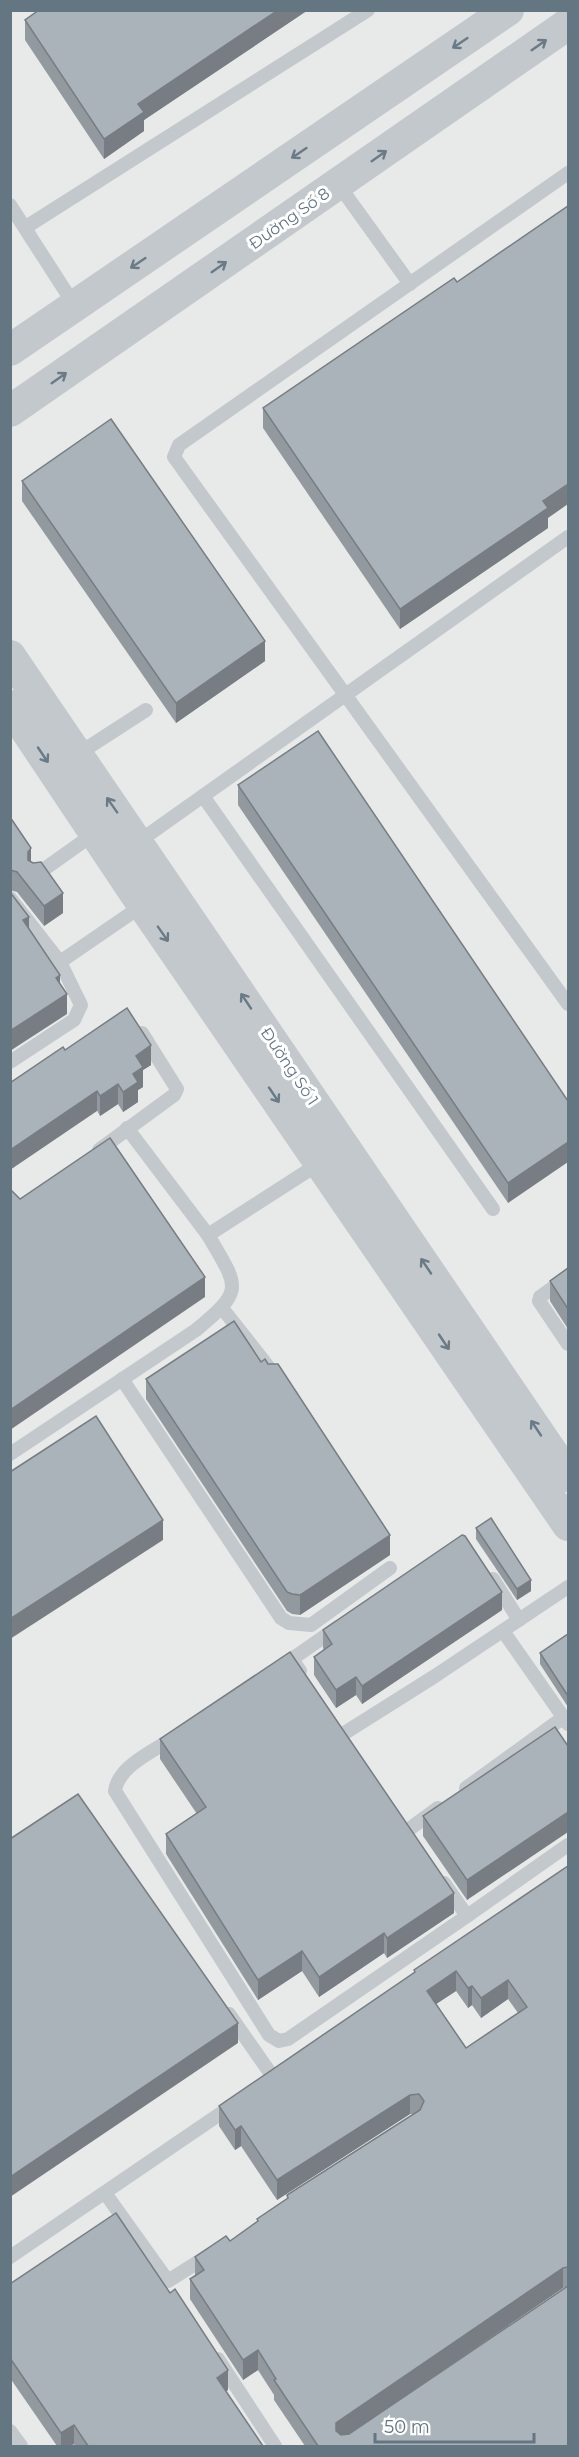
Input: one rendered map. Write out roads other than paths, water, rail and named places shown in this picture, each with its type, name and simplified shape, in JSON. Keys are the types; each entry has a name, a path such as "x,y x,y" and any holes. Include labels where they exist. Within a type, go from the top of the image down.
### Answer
{"street":[{"path":"10,350 508,10"},
{"name":"Đường Số 8","path":"10,411 568,24"},
{"name":"Đường Số 1","path":"10,656 568,1476"},
{"name":"Đường Số 1","path":"10,706 143,905 568,1525"}],"lane":[{"path":"26,227 368,10"},
{"path":"568,173 179,445 174,457 568,1004"},
{"path":"338,184 410,284"},
{"path":"10,205 75,306"},
{"path":"138,842 568,537"},
{"path":"78,754 146,710"},
{"path":"203,796 493,1209"},
{"path":"36,875 95,833"},
{"path":"10,1062 74,1020 81,1005 60,962 12,894"},
{"path":"60,962 143,905"},
{"path":"83,1162 174,1095 177,1089 135,1023"},
{"path":"10,1454 196,1330 222,1308 232,1292 233,1279 208,1235 127,1128"},
{"path":"208,1235 321,1162"},
{"path":"568,1277 539,1299 568,1344"},
{"path":"222,1308 275,1376"},
{"path":"122,1379 281,1618 289,1623 311,1625 390,1568"},
{"path":"483,1564 519,1620"},
{"path":"343,1734 568,1587"},
{"path":"311,1687 287,1662 350,1618"},
{"path":"408,1830 566,1721 503,1631"},
{"path":"183,1732 133,1765 116,1780 115,1791 269,2034 279,2041 288,2039 568,1845"},
{"path":"434,1868 467,1916"},
{"path":"219,2000 273,2077"},
{"path":"10,2257 248,2094"},
{"path":"105,2193 171,2286 217,2250"},
{"path":"212,2349 275,2446"},
{"path":"10,2431 21,2446"}]}
